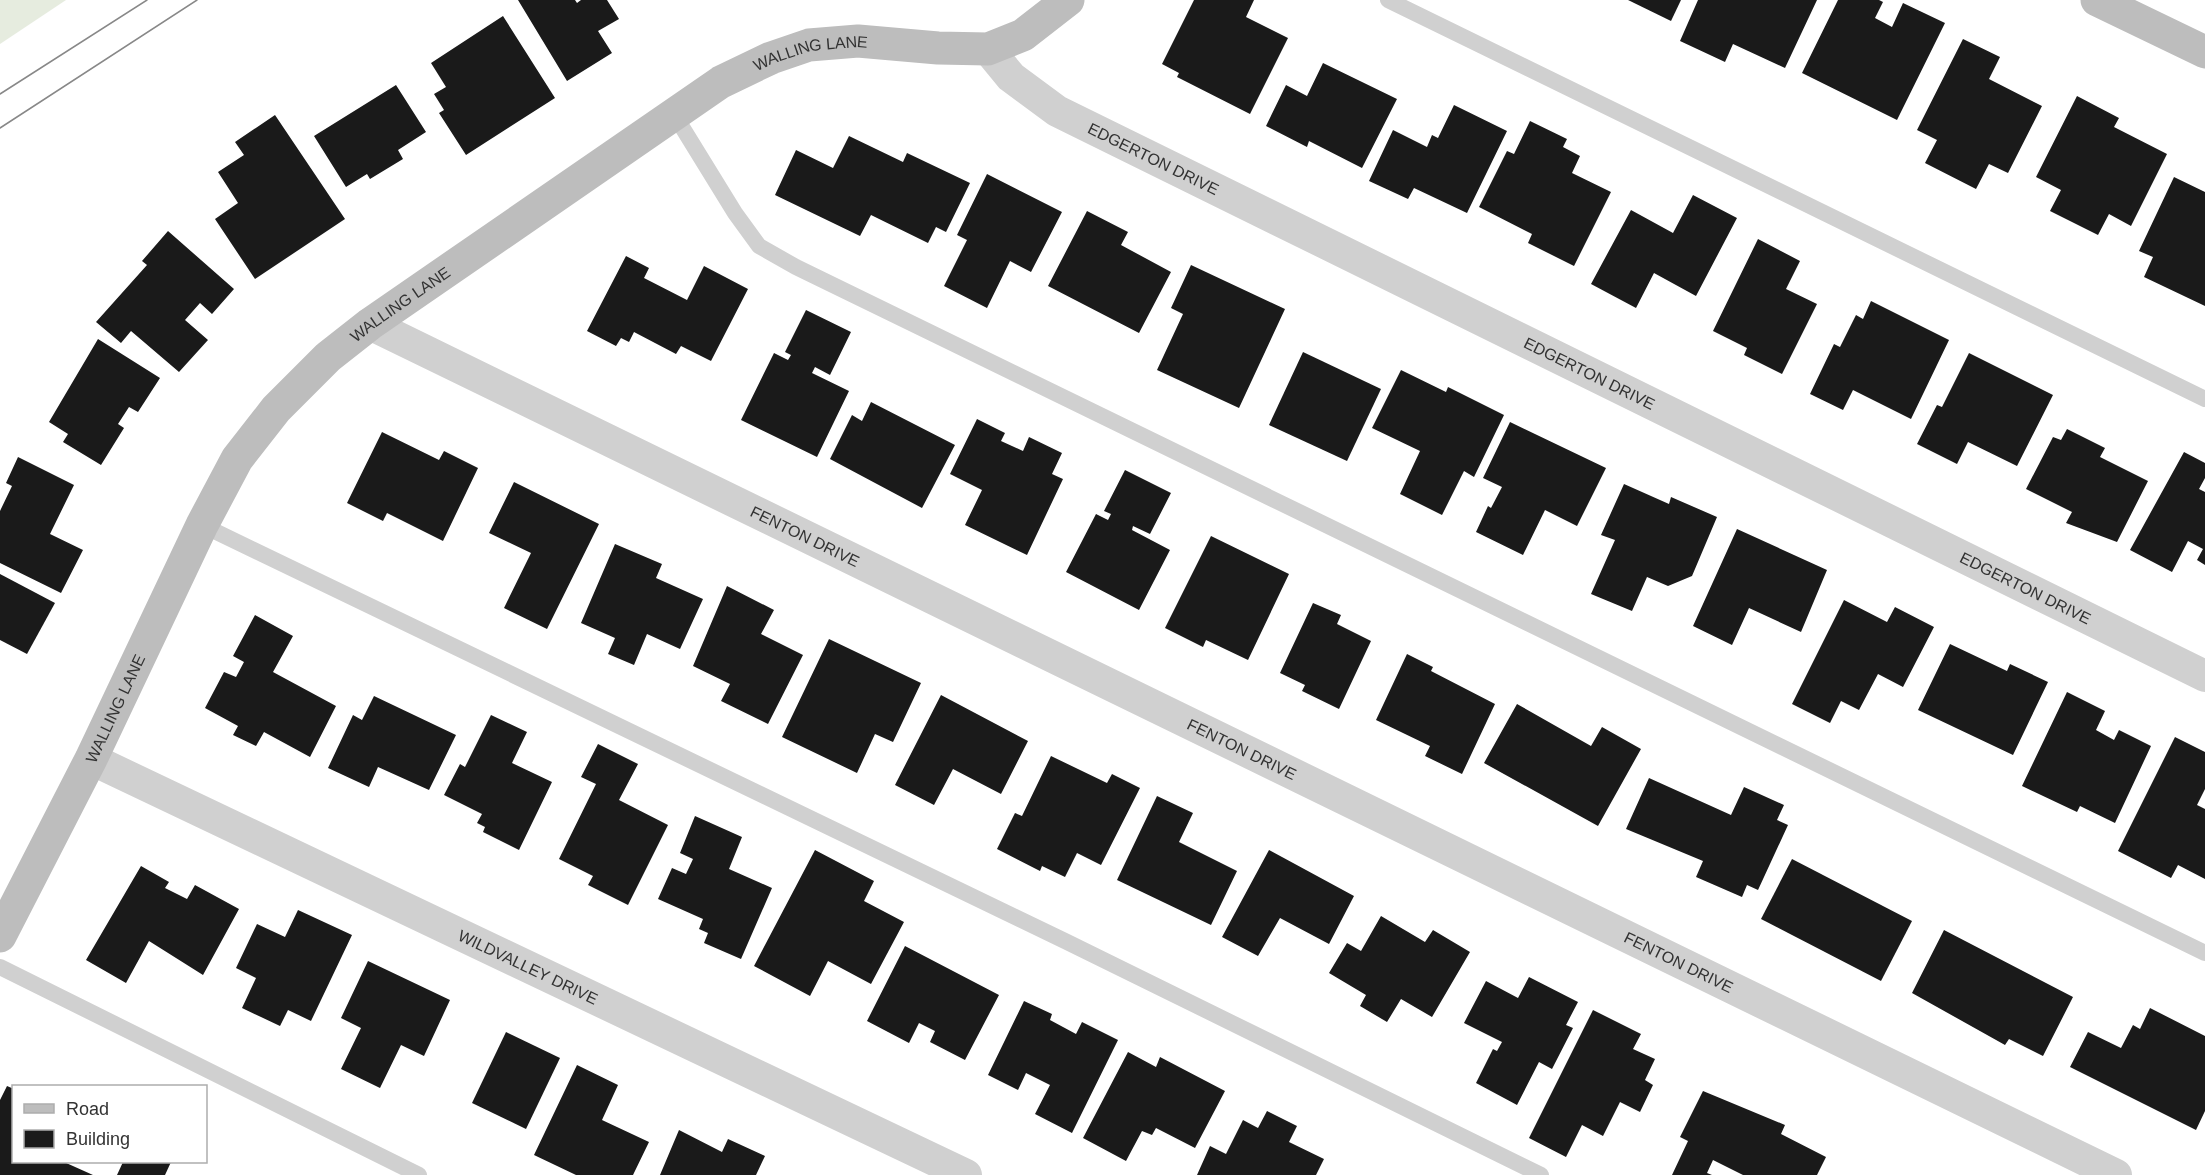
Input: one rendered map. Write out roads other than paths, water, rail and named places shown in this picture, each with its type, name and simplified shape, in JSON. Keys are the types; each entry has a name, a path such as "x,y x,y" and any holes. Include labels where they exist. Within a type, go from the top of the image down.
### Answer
{"street":[{"name":"WALLING LANE","path":"0,936 91,759 202,525 237,459 276,409 328,357 370,324 721,82 771,58 809,45 858,41 938,48 988,49 1023,35 1068,0"},
{"path":"2097,0 2205,52"},
{"name":"EDGERTON DRIVE","path":"988,49 1011,77 1057,111 2205,676"},
{"name":"FENTON DRIVE","path":"370,324 2116,1175"},
{"name":"WILDVALLEY DRIVE","path":"91,759 966,1175"}],"lane":[{"path":"1389,0 2205,399"},
{"path":"674,114 735,213 759,246 796,267 2205,953"},
{"path":"202,525 1065,941 1541,1175"},
{"path":"0,967 418,1175"}],"tram line":[{"path":"0,94 147,0"},
{"path":"0,128 197,0"}]}
